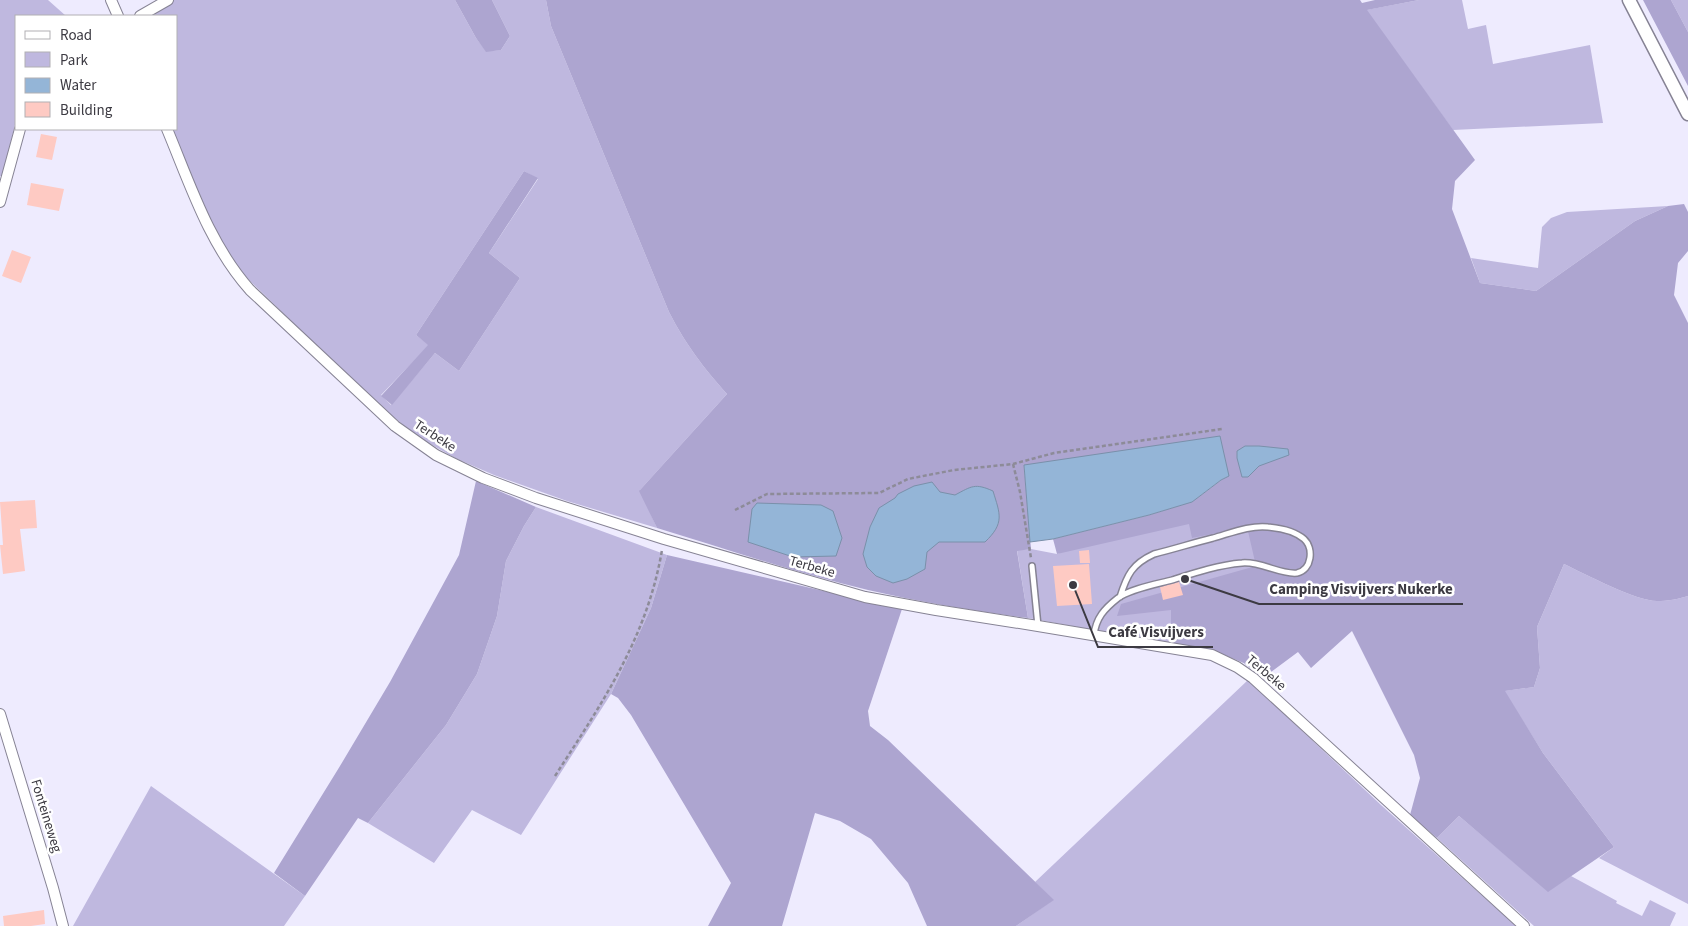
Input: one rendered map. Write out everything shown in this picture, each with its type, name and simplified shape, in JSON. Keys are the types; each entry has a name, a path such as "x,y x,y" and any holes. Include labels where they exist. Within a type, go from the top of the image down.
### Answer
{"street":[{"path":"111,0 118,15"},
{"path":"142,15 168,0"},
{"path":"1628,0 1688,114"},
{"path":"0,202 20,130"},
{"name":"Terbeke","path":"167,130 205,220 233,270 250,290 395,426 436,455 483,478 536,498 664,539 865,597 1212,655 1244,670 1524,926"},
{"name":"Fonteineweg","path":"0,714 63,926"}],"lane":[{"path":"1094,635 1096,622 1104,611 1120,597 1146,587 1245,562 1291,573 1299,572 1306,569 1311,553 1304,539 1293,533 1278,528 1253,527 1154,554 1141,560 1128,576 1120,597"},
{"path":"1032,566 1038,626"}],"path":[{"path":"735,510 767,494 880,493 908,479 954,470 1012,464 1054,453 1222,429"},
{"path":"1012,464 1020,492 1032,566"},
{"path":"555,776 609,692 628,656 649,605 659,568 664,539"}],"green space":[{"path":"0,0 48,0 65,15 15,15 15,125 2,176 0,176"},
{"path":"173,0 455,0 476,38 486,51 501,50 510,36 492,0 546,0 551,26 669,312 695,355 727,394 640,490 657,528 567,501 494,475 455,458 418,437 374,401 248,279 223,245 195,188 171,130 178,130 178,15 150,15","holes":["524,171 538,179 489,253 520,278 459,371 435,353 391,405 381,395 429,345 416,335"]},
{"path":"1419,0 1462,0 1468,29 1486,25 1493,64 1590,45 1603,123 1453,130 1366,10"},
{"path":"1671,0 1688,0 1688,32"},
{"path":"1668,206 1635,221 1536,291 1480,283 1471,258 1538,268 1542,227 1551,218 1567,212"},
{"path":"1265,470 1263,678 1244,663 1220,653 1028,618 1017,550 1031,549 1057,554"},
{"path":"536,507 667,555 651,608 611,694 521,835 472,810 434,863 368,823 446,725 477,674 497,616 506,561"},
{"path":"1564,564 1610,586 1648,600 1665,601 1688,596 1688,904 1599,858 1614,847 1543,753 1504,691 1534,687 1540,668 1537,627"},
{"path":"1248,680 1381,805 1516,926 1016,926 1053,900 1035,882"},
{"path":"151,786 305,896 284,926 73,926"},
{"path":"1459,816 1548,891 1571,876 1642,916 1650,900 1676,913 1670,926 1534,926 1437,838"}],"shaded area":[{"path":"455,0 492,0 510,36 501,50 486,52"},
{"path":"546,0 1360,0 1362,3 1375,0 1419,0 1367,10 1475,160 1455,181 1452,209 1480,283 1536,291 1635,221 1668,206 1684,204 1688,212 1688,251 1678,263 1674,295 1688,323 1688,596 1665,601 1648,600 1610,586 1564,564 1537,627 1540,668 1534,687 1505,691 1543,753 1614,847 1548,892 1459,816 1437,838 1410,815 1420,778 1414,755 1352,631 1311,668 1298,652 1263,678 1244,663 1220,653 1171,644 1171,610 1117,616 1121,604 1256,566 1247,527 1192,538 1189,524 1057,554 1053,539 1149,515 1192,502 1228,476 1024,465 1031,549 1017,551 1028,618 947,606 868,590 657,528 639,491 727,394 695,355 669,312 551,26"},
{"path":"1643,0 1671,0 1688,32 1688,86"},
{"path":"524,171 538,178 489,253 520,278 459,371 435,353 392,405 381,396 428,345 416,335"},
{"path":"476,481 536,507 506,561 497,616 477,674 446,725 368,823 358,818 305,896 274,873 390,682 459,555"},
{"path":"667,555 902,609 868,711 870,726 888,740 1054,900 1016,926 927,926 908,883 871,839 840,821 815,813 782,926 708,926 731,883 631,715 618,698 611,694 651,608"}],"water":[{"path":"1220,436 1229,476 1192,502 1149,515 1053,539 1030,542 1024,465"},
{"path":"1245,446 1288,449 1289,455 1259,466 1248,477 1242,477 1237,451"},
{"path":"932,482 940,492 955,495 966,489 978,486 993,491 999,512 996,529 985,542 939,542 927,552 925,569 907,579 893,583 876,576 867,567 863,554 870,527 879,508 898,494 914,486"},
{"path":"757,503 821,505 833,511 842,538 836,556 793,557 748,542 752,509"}],"building":[{"path":"41,134 57,137 52,160 36,157"},
{"path":"31,183 64,189 59,211 27,205"},
{"path":"12,250 31,257 21,283 2,276"},
{"path":"35,500 37,528 20,529 25,571 3,574 0,545 3,545 0,502"},
{"path":"1089,550 1090,563 1080,563 1079,551"},
{"path":"1089,564 1092,604 1057,606 1053,566"},
{"path":"1179,582 1183,595 1163,600 1160,587"},
{"path":"44,910 45,924 4,926 3,916"}],"place":[{"name":"Camping Visvijvers Nukerke","path":"1185,579"},
{"name":"Café Visvijvers","path":"1073,585"}]}
